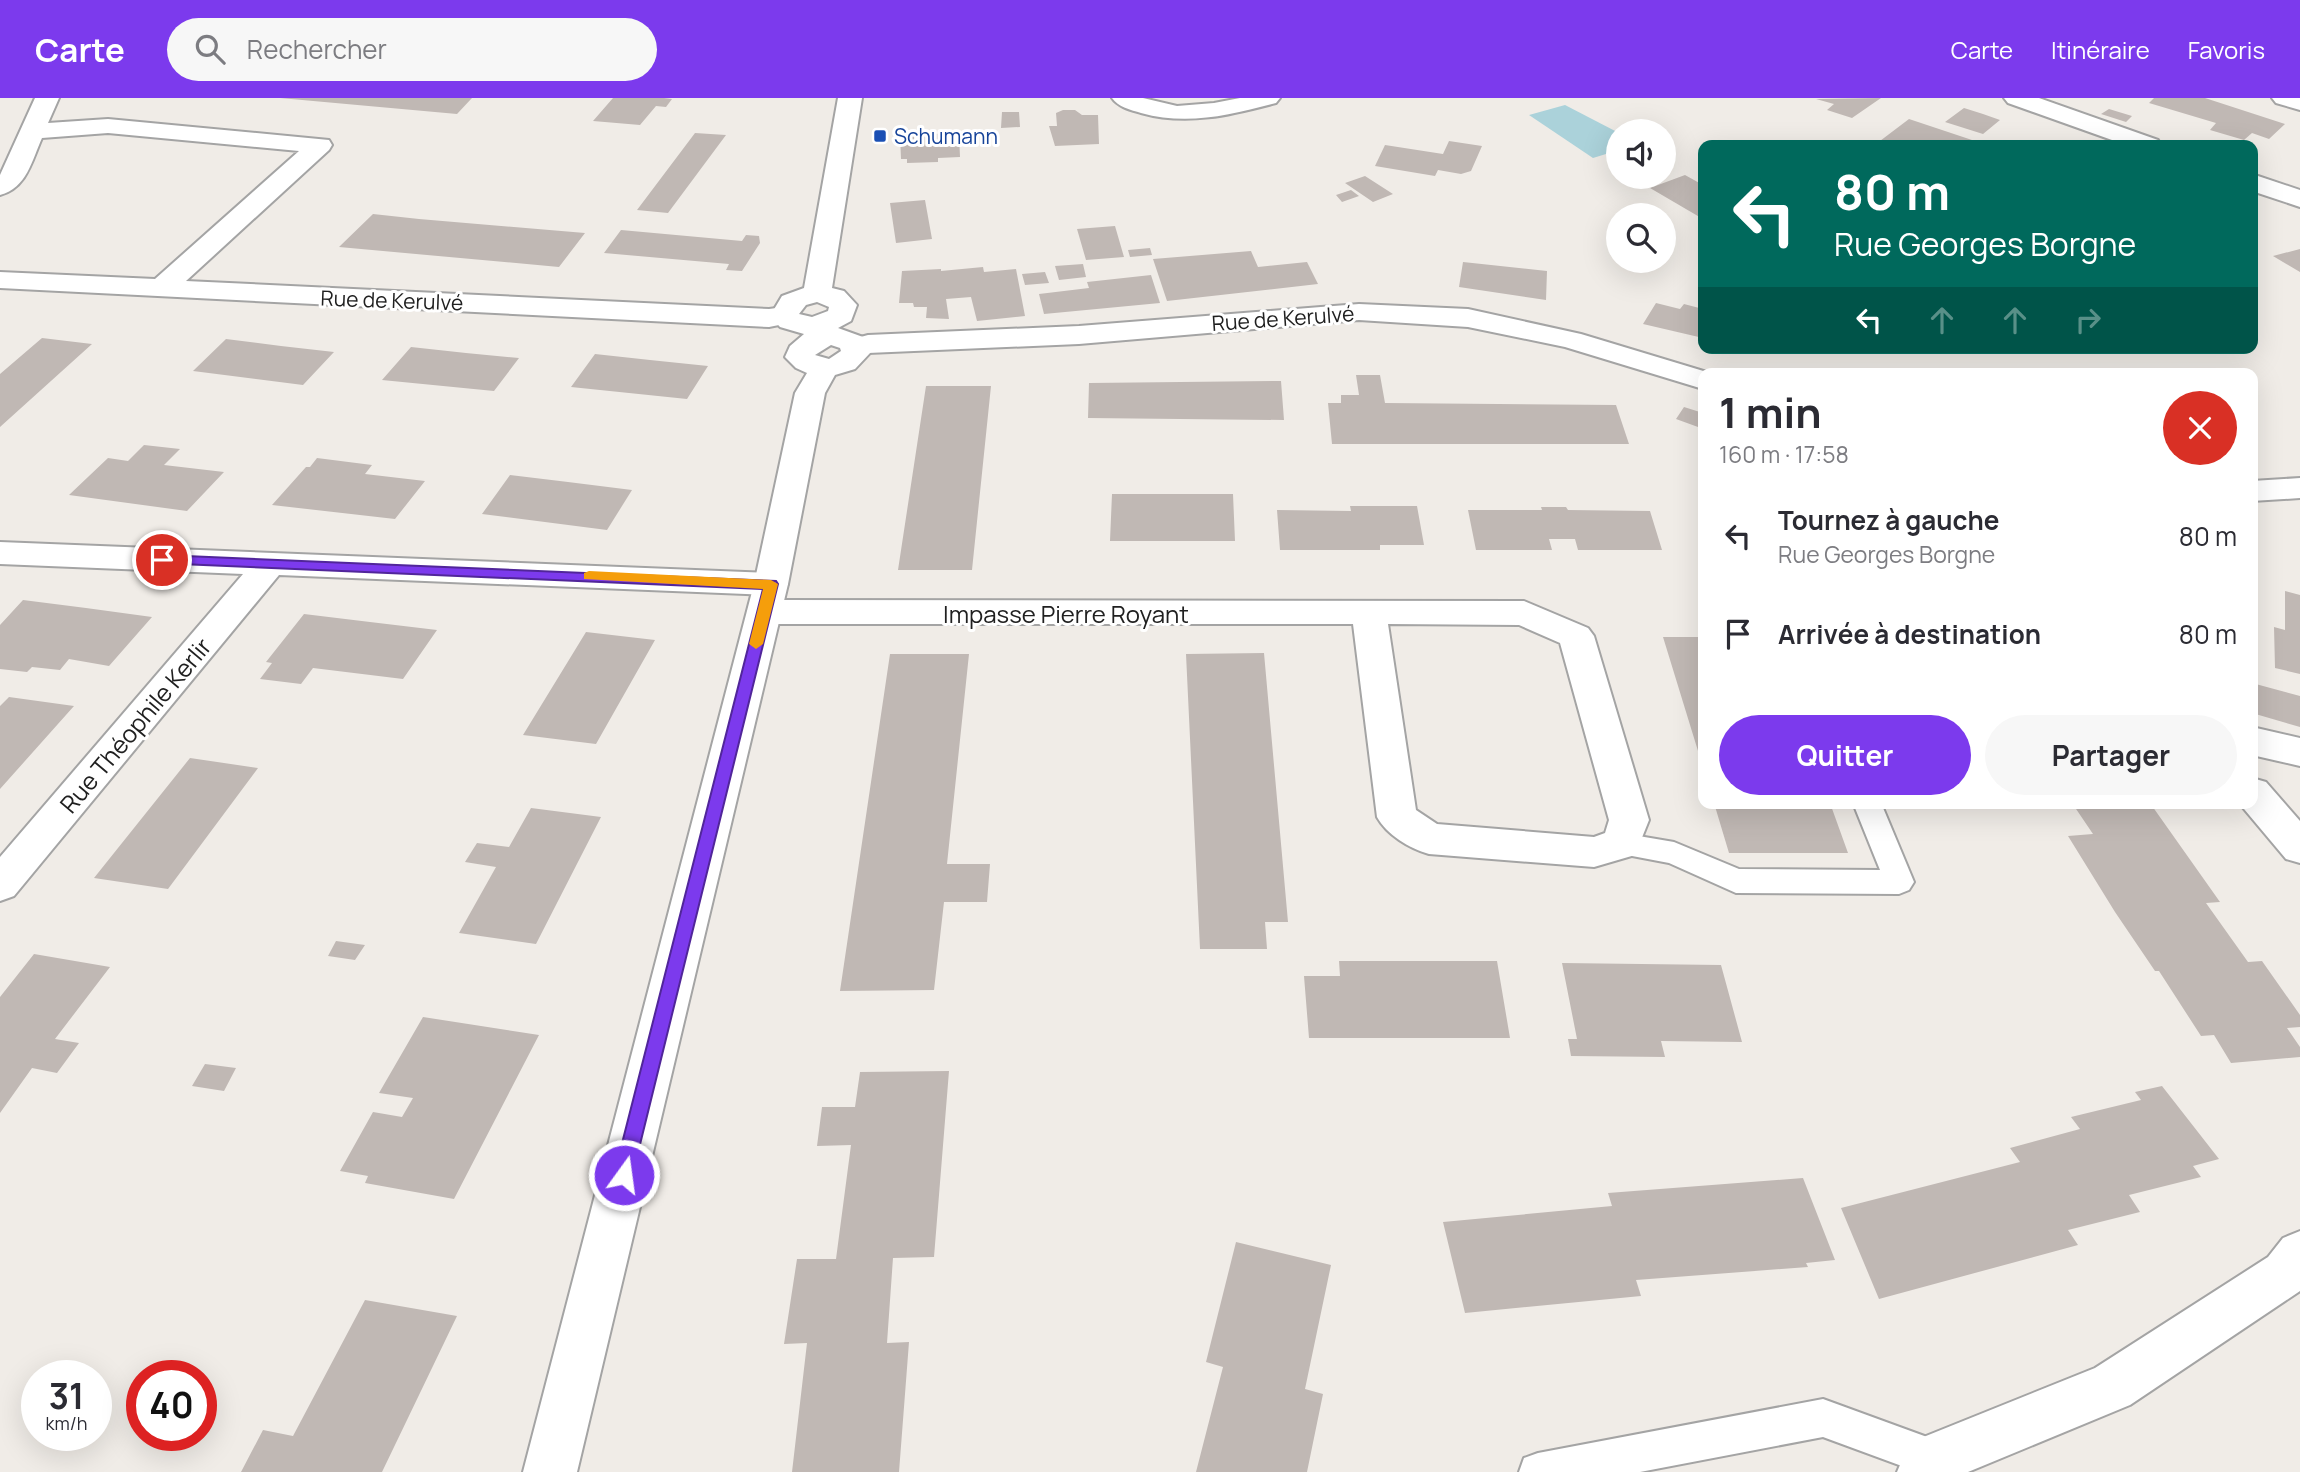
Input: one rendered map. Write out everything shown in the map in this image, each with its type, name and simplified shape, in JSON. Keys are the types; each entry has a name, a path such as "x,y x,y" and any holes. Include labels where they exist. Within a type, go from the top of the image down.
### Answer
{"street":[{"path":"0,187 12,178 47,98"},
{"path":"817,294 850,98"},
{"path":"1124,98 1170,114 1226,110 1268,98"},
{"path":"2284,98 2300,103"},
{"path":"2021,99 2135,140"},
{"path":"33,131 108,126 320,145 161,289"},
{"path":"2258,184 2300,199"},
{"name":"Rue de Kerulvé","path":"7,286 161,289 769,318 822,336 868,344 1079,335 1359,312 1468,318 1571,341 1698,379"},
{"path":"550,1472 767,598 822,336 843,305 840,301 817,294 792,301 787,306 822,336"},
{"path":"2258,491 2300,488"},
{"name":"Impasse Pierre Royant","path":"0,553 270,564 767,598 1524,613 1576,636 1629,820 1621,844"},
{"name":"Rue Théophile Kerlir","path":"0,885 270,564"},
{"path":"1369,612 1397,817 1429,839 1594,852 1621,844"},
{"path":"2258,742 2300,752"},
{"path":"2258,799 2300,848"},
{"path":"1930,1465 2112,1387 2286,1273 2300,1254"}],"lane":[{"path":"1621,844 1674,853 1736,881 1899,882 1869,809"},
{"path":"1538,1472 1823,1418 1930,1465"}],"water":[{"path":"1565,105 1606,126 1606,154 1593,158 1529,115"}],"building":[{"path":"280,98 472,98 457,114"},
{"path":"613,98 672,99 666,107 656,106 640,125 593,121"},
{"path":"1881,98 1852,118 1827,110 1834,104 1816,99"},
{"path":"2154,98 2205,98 2285,124 2269,139 2252,133 2244,140 2210,130 2216,123 2149,103"},
{"path":"1964,108 2000,120 1983,134 1945,122"},
{"path":"2109,109 2132,116 2126,122 2101,114"},
{"path":"1075,110 1082,115 1098,115 1099,144 1055,146 1049,126 1057,126 1056,113"},
{"path":"1002,112 1019,112 1020,127 1001,128"},
{"path":"1909,119 1972,140 1881,140"},
{"path":"695,133 726,135 668,213 637,210"},
{"path":"959,133 960,157 938,158 938,162 907,163 907,159 901,159 900,135"},
{"path":"1449,141 1482,146 1471,171 1461,174 1438,170 1435,176 1375,166 1385,145 1443,154"},
{"path":"1685,175 1698,182 1698,216 1652,189 1676,189 1676,178"},
{"path":"1365,176 1393,194 1373,202 1345,183"},
{"path":"1351,190 1359,196 1342,202 1336,195"},
{"path":"925,200 932,239 896,243 890,203"},
{"path":"373,214 585,233 559,267 339,247"},
{"path":"1115,226 1124,257 1086,260 1077,229"},
{"path":"621,230 742,241 746,235 759,236 760,243 742,271 726,270 729,264 604,253"},
{"path":"1150,248 1152,255 1130,257 1128,250"},
{"path":"2300,249 2300,272 2273,256"},
{"path":"1251,251 1258,267 1307,262 1318,284 1167,301 1153,259"},
{"path":"1463,262 1547,271 1546,300 1459,287"},
{"path":"1083,264 1086,277 1059,280 1055,266"},
{"path":"983,267 984,272 1016,269 1025,316 977,321 971,297 946,299 949,319 926,318 927,307 899,303 902,271"},
{"path":"1045,272 1049,283 1025,285 1022,274"},
{"path":"1151,275 1160,303 1044,314 1039,294 1089,288 1087,282"},
{"path":"1656,303 1680,309 1684,304 1698,308 1698,337 1643,324"},
{"path":"42,338 92,344 0,427 0,374"},
{"path":"226,339 334,352 303,385 193,371"},
{"path":"411,347 519,358 494,391 382,380"},
{"path":"595,354 708,366 687,399 571,387"},
{"path":"1356,375 1380,375 1385,403 1616,405 1629,444 1332,444 1328,403 1341,403 1341,395 1359,395"},
{"path":"1281,381 1284,420 1088,418 1089,383"},
{"path":"926,386 991,386 972,570 898,570"},
{"path":"1684,407 1698,411 1698,427 1676,419"},
{"path":"144,445 180,449 164,465 224,472 187,511 69,495 108,458 128,461"},
{"path":"317,458 372,465 365,474 425,481 395,519 272,505"},
{"path":"510,475 632,490 607,530 482,514"},
{"path":"1112,494 1233,494 1235,541 1110,541"},
{"path":"1350,506 1417,506 1424,545 1380,545 1380,550 1280,550 1277,510 1351,511"},
{"path":"1541,507 1650,511 1662,550 1578,550 1575,539 1549,539 1552,550 1476,550 1468,510 1542,510"},
{"path":"2285,591 2300,595 2300,674 2275,668 2274,627 2285,630"},
{"path":"23,600 152,617 109,666 69,659 60,670 32,667 27,672 0,669 0,625"},
{"path":"304,614 437,630 403,679 313,668 301,684 260,679 272,663 266,662"},
{"path":"586,632 655,640 596,744 523,735"},
{"path":"1663,637 1698,637 1698,751"},
{"path":"1264,653 1288,922 1265,922 1267,949 1200,949 1186,654"},
{"path":"890,654 969,654 947,864 990,864 987,902 944,902 934,990 840,991"},
{"path":"2258,685 2300,696 2300,727 2258,715"},
{"path":"9,697 74,706 0,789 0,706"},
{"path":"190,758 258,768 168,889 94,878"},
{"path":"531,808 601,817 536,944 459,933 496,867 465,862 477,843 509,847"},
{"path":"1716,809 1832,809 1848,853 1729,853"},
{"path":"2076,809 2154,809 2220,902 2206,903 2248,962 2262,961 2300,1015 2300,1027 2287,1028 2300,1047 2300,1057 2231,1063 2214,1035 2201,1036 2159,971 2155,971 2115,912 2068,836 2093,834"},
{"path":"336,941 365,945 355,960 328,956"},
{"path":"34,954 110,967 55,1039 79,1043 57,1073 32,1068 0,1113 0,997"},
{"path":"1339,961 1497,961 1510,1038 1309,1038 1304,976 1340,976"},
{"path":"1562,963 1721,965 1742,1042 1661,1041 1665,1057 1571,1056 1568,1039 1577,1039"},
{"path":"423,1017 539,1035 454,1199 365,1183 368,1176 340,1171 373,1112 402,1117 413,1098 379,1093"},
{"path":"205,1064 236,1068 224,1091 192,1086"},
{"path":"949,1071 934,1257 893,1258 887,1343 909,1342 899,1472 792,1472 807,1343 784,1344 797,1259 836,1259 851,1145 817,1146 822,1107 855,1107 860,1072"},
{"path":"2162,1086 2219,1159 2193,1166 2201,1177 2129,1195 2140,1212 2068,1230 2078,1245 1879,1299 1841,1208 2020,1162 2010,1148 2080,1129 2071,1117 2141,1100 2135,1092"},
{"path":"1803,1178 1835,1260 1806,1263 1808,1267 1636,1280 1641,1296 1465,1313 1443,1222 1612,1206 1608,1193"},
{"path":"1236,1242 1331,1265 1305,1389 1323,1394 1307,1472 1196,1472 1223,1367 1206,1362"},
{"path":"365,1300 457,1316 382,1472 241,1472 263,1430 293,1436"}],"slow traffic":[{"path":"589,576 771,584 756,644"}],"place":[{"name":"Schumann","path":"880,136"}],"route":[{"path":"162,560 771,584 624,1175"}]}
